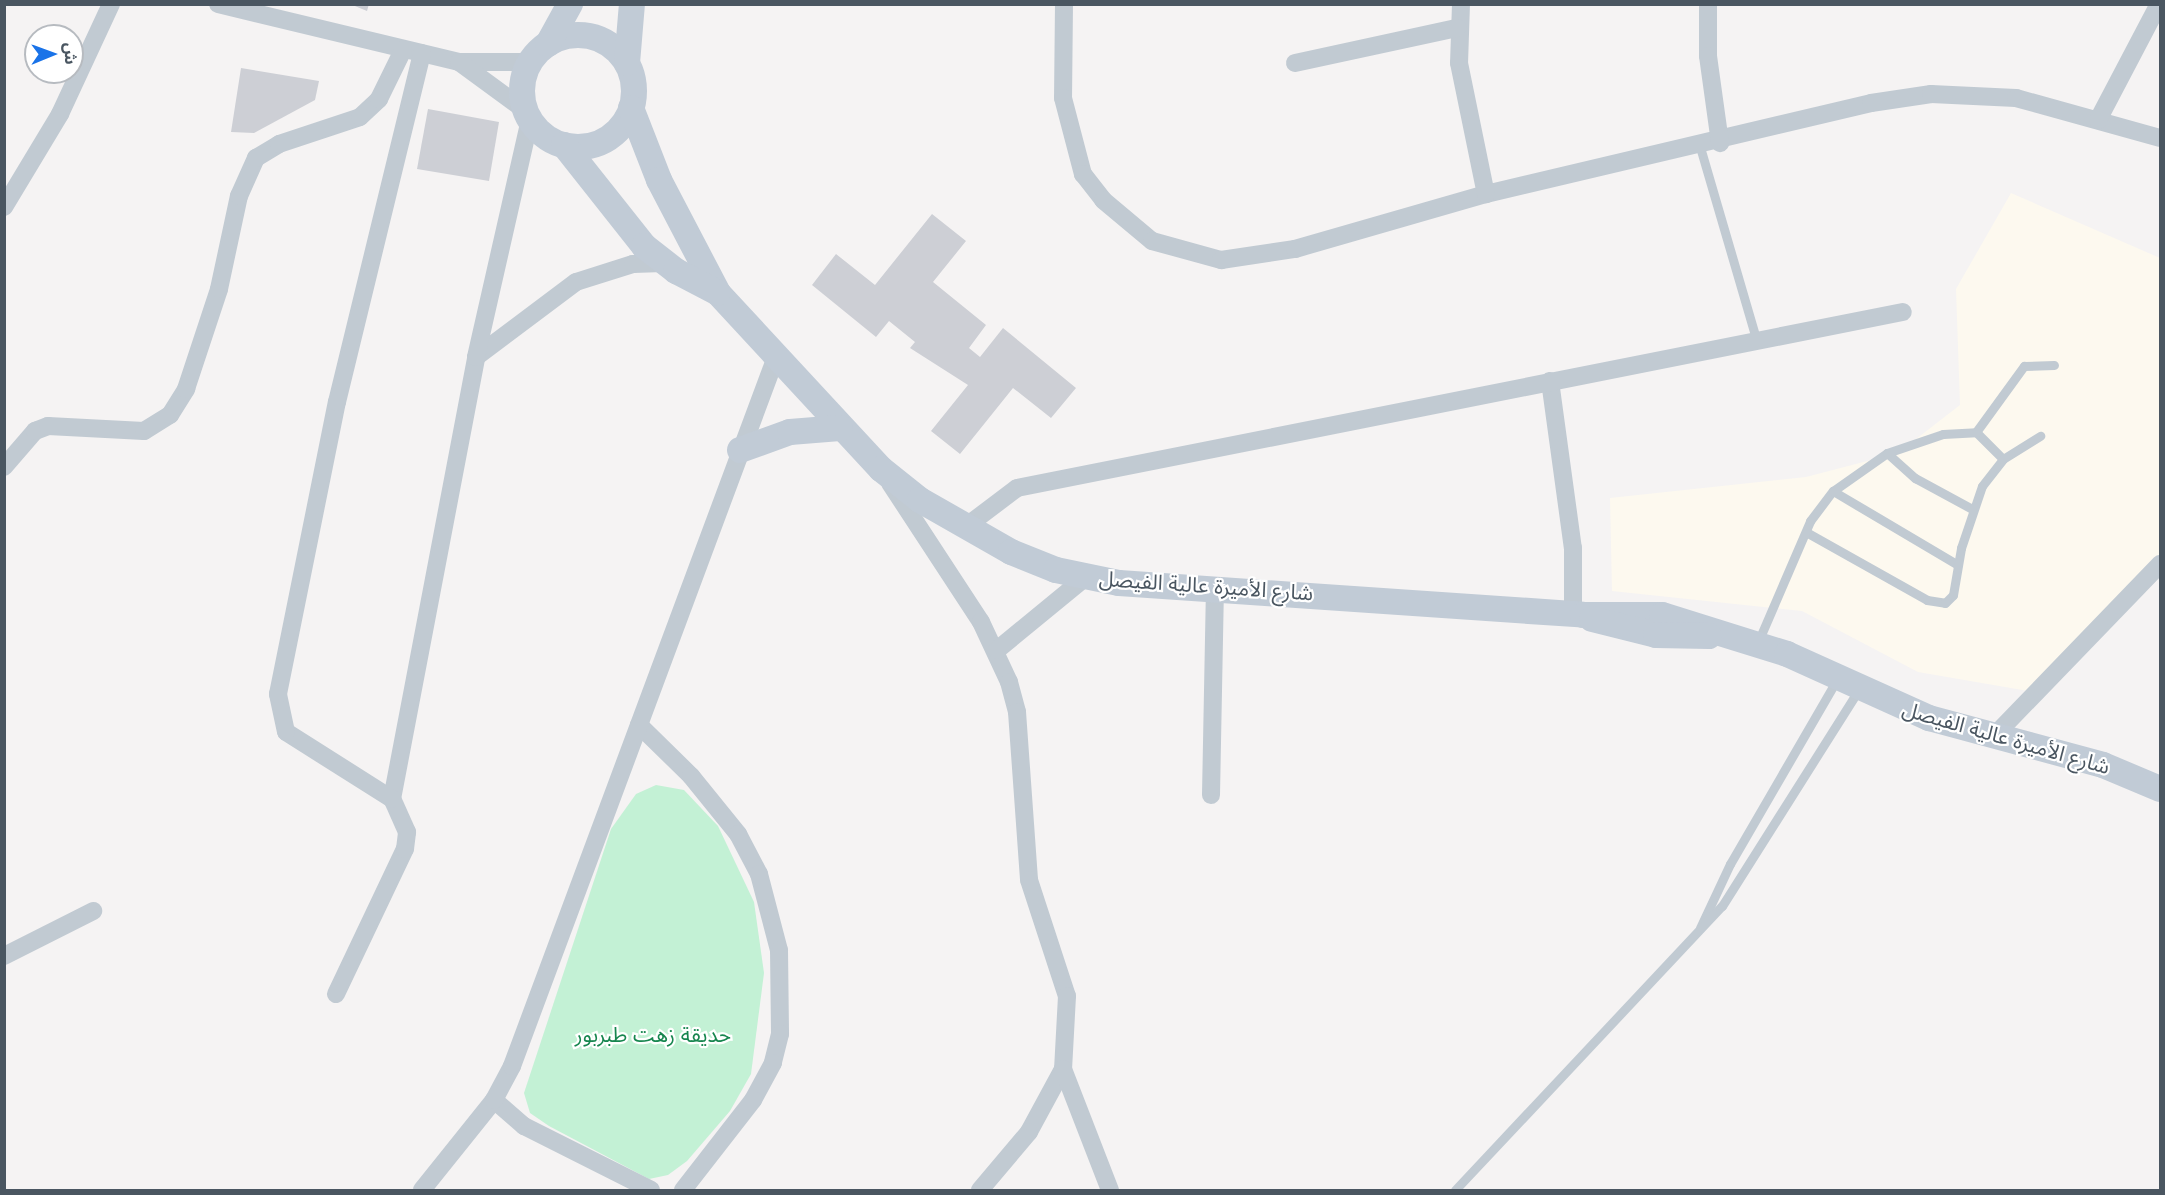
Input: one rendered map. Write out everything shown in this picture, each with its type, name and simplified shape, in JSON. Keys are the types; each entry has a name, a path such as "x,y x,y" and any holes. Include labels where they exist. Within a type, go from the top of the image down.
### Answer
{"street":[{"path":"4,207 60,114 111,4"},
{"path":"218,4 285,11 403,50 459,62 539,53 591,37 627,63"},
{"path":"336,994 405,849 407,832 392,799 476,357 528,115 523,86 539,53 570,4"},
{"path":"459,62 564,145 600,143 619,129 631,108 634,93 627,63 632,4"},
{"path":"1064,4 1063,98 1072,144 1083,174 1103,200 1152,241 1196,256 1258,257 1486,194 1720,143 1871,103 1931,94 2016,98 2160,138"},
{"path":"1461,4 1457,28 1468,125 1486,194"},
{"path":"1708,4 1708,56 1720,143"},
{"path":"2098,120 2159,4"},
{"path":"1295,63 1457,28"},
{"path":"4,467 35,430 48,426 144,430 170,415 186,388 219,290 239,196 256,158 279,144 360,117 379,99 403,50"},
{"path":"392,799 297,744 282,727 277,708 337,402 422,53"},
{"name":"شارع الأميرة عالية الفيصل","path":"631,108 659,180 718,293 840,428 881,469 964,528 1011,552 1086,577 1215,591 1578,615 1662,615 1718,635 1757,644 1929,718 2103,765 2160,789"},
{"name":"شارع الأميرة عالية الفيصل","path":"564,145 626,227 663,262 718,293"},
{"path":"476,357 576,282 624,266 663,262"},
{"path":"964,528 1017,488 1756,339 1903,312"},
{"path":"422,1191 494,1100 522,1041 776,357"},
{"path":"1550,381 1573,548 1578,615"},
{"path":"740,450 790,432 840,428"},
{"path":"881,469 997,650 1017,712 1029,880 1067,996 1063,1069 1110,1191"},
{"path":"1995,735 2160,564"},
{"path":"997,650 1086,577"},
{"path":"1211,795 1215,591"},
{"path":"639,725 691,776 738,834 759,874 779,950 780,1034 773,1063 753,1100 682,1191"},
{"path":"4,956 93,911"},
{"path":"980,1191 1029,1132 1063,1069"},
{"path":"494,1100 524,1126 651,1191"}],"lane":[{"path":"1700,147 1756,339"},
{"path":"1757,644 1806,532 1833,491 1887,453 1943,435 1976,432 2024,366 2054,365"},
{"path":"1976,432 2003,459"},
{"path":"1806,532 1938,603 1953,595 1972,509 2003,459 2040,436"},
{"path":"1887,453 1915,478 1972,509"},
{"path":"1833,491 1958,565"},
{"path":"1696,936 1730,864 1848,684"},
{"path":"1455,1191 1696,936 1746,875 1848,684"}],"shaded area":[{"path":"2011,193 2160,258 2160,559 2040,693 1918,672 1802,611 1612,591 1610,498 1806,477 1898,453 1960,405 1956,289"}],"green space":[{"name":"حديقة زهت طبربور","path":"656,785 684,790 718,826 754,902 764,973 751,1074 730,1111 687,1161 668,1175 649,1179 549,1126 530,1113 524,1093 611,829 636,794"}],"building":[{"path":"350,4 369,4 367,11"},
{"path":"241,68 319,81 315,100 254,133 231,132"},
{"path":"428,109 499,122 489,181 417,169"},
{"path":"932,214 966,241 933,282 986,325 969,348 980,357 1003,328 1076,388 1051,418 1013,388 960,454 931,431 968,385 910,348 915,342 889,321 876,337 812,285 836,254 875,285"}]}
